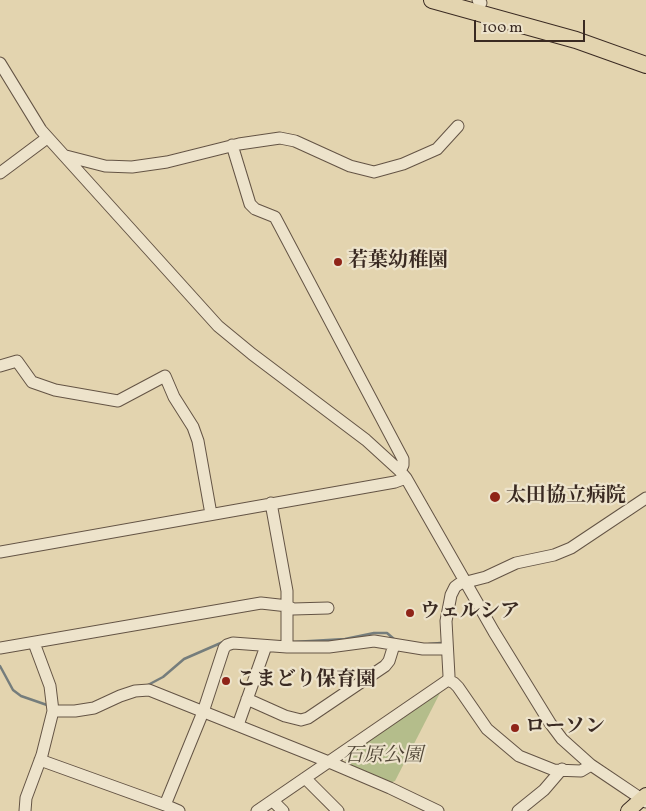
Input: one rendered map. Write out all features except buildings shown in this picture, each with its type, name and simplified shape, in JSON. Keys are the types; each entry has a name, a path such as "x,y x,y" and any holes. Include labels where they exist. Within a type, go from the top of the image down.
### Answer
{"highway":[{"path":"432,0 576,40 646,65"},
{"path":"476,1 580,31 646,53"}],"main road":[{"path":"628,811 644,799"}],"street":[{"path":"0,63 33,120 47,138 218,326 366,440 403,474 494,632 550,723 562,738 591,765 644,799"},
{"path":"64,156 105,166 132,167 168,162 232,146 280,138 295,141 350,166 374,172 404,164 437,148 458,126"},
{"path":"0,173 47,138"},
{"path":"0,552 394,482 403,474 403,459 276,217 255,209 250,204 232,146"},
{"path":"0,366 16,361 32,382 55,390 118,401 165,376 174,398 193,427 198,440 211,514"},
{"path":"257,811 448,680 446,621 451,595 455,587 465,582 486,577 516,563 554,555 571,548 646,498"},
{"path":"271,504 287,591 287,647"},
{"path":"0,648 261,603 288,606 293,609 328,608"},
{"path":"165,804 203,712 224,648 232,643 287,647 329,647 374,641 423,649 448,649"},
{"path":"25,811 26,798 40,760 53,710 50,686 34,643"},
{"path":"247,699 285,716 301,720 308,718 385,666 389,661 394,645"},
{"path":"238,725 266,646"},
{"path":"448,680 458,687 487,728 525,759 548,768 581,771 591,765"},
{"path":"53,710 75,712 94,708 135,691 149,690 329,762 438,811"},
{"path":"40,760 165,804 179,811"},
{"path":"518,811 544,790 562,769"},
{"path":"305,778 338,811"},
{"path":"273,801 283,811"}],"green space":[{"name":"石原公園","path":"441,691 395,781 390,783 346,764 345,757"}],"waterway":[{"path":"293,642 345,639 374,633 387,633 394,639"},
{"path":"146,686 163,677 184,659 223,642"},
{"path":"429,644 440,643"},
{"path":"0,666 13,690 21,696 47,705"}],"place":[{"name":"若葉幼稚園","path":"338,262"},
{"name":"太田協立病院","path":"495,497"},
{"name":"ウェルシア","path":"410,613"},
{"name":"こまどり保育園","path":"226,681"},
{"name":"ローソン","path":"515,728"}]}
